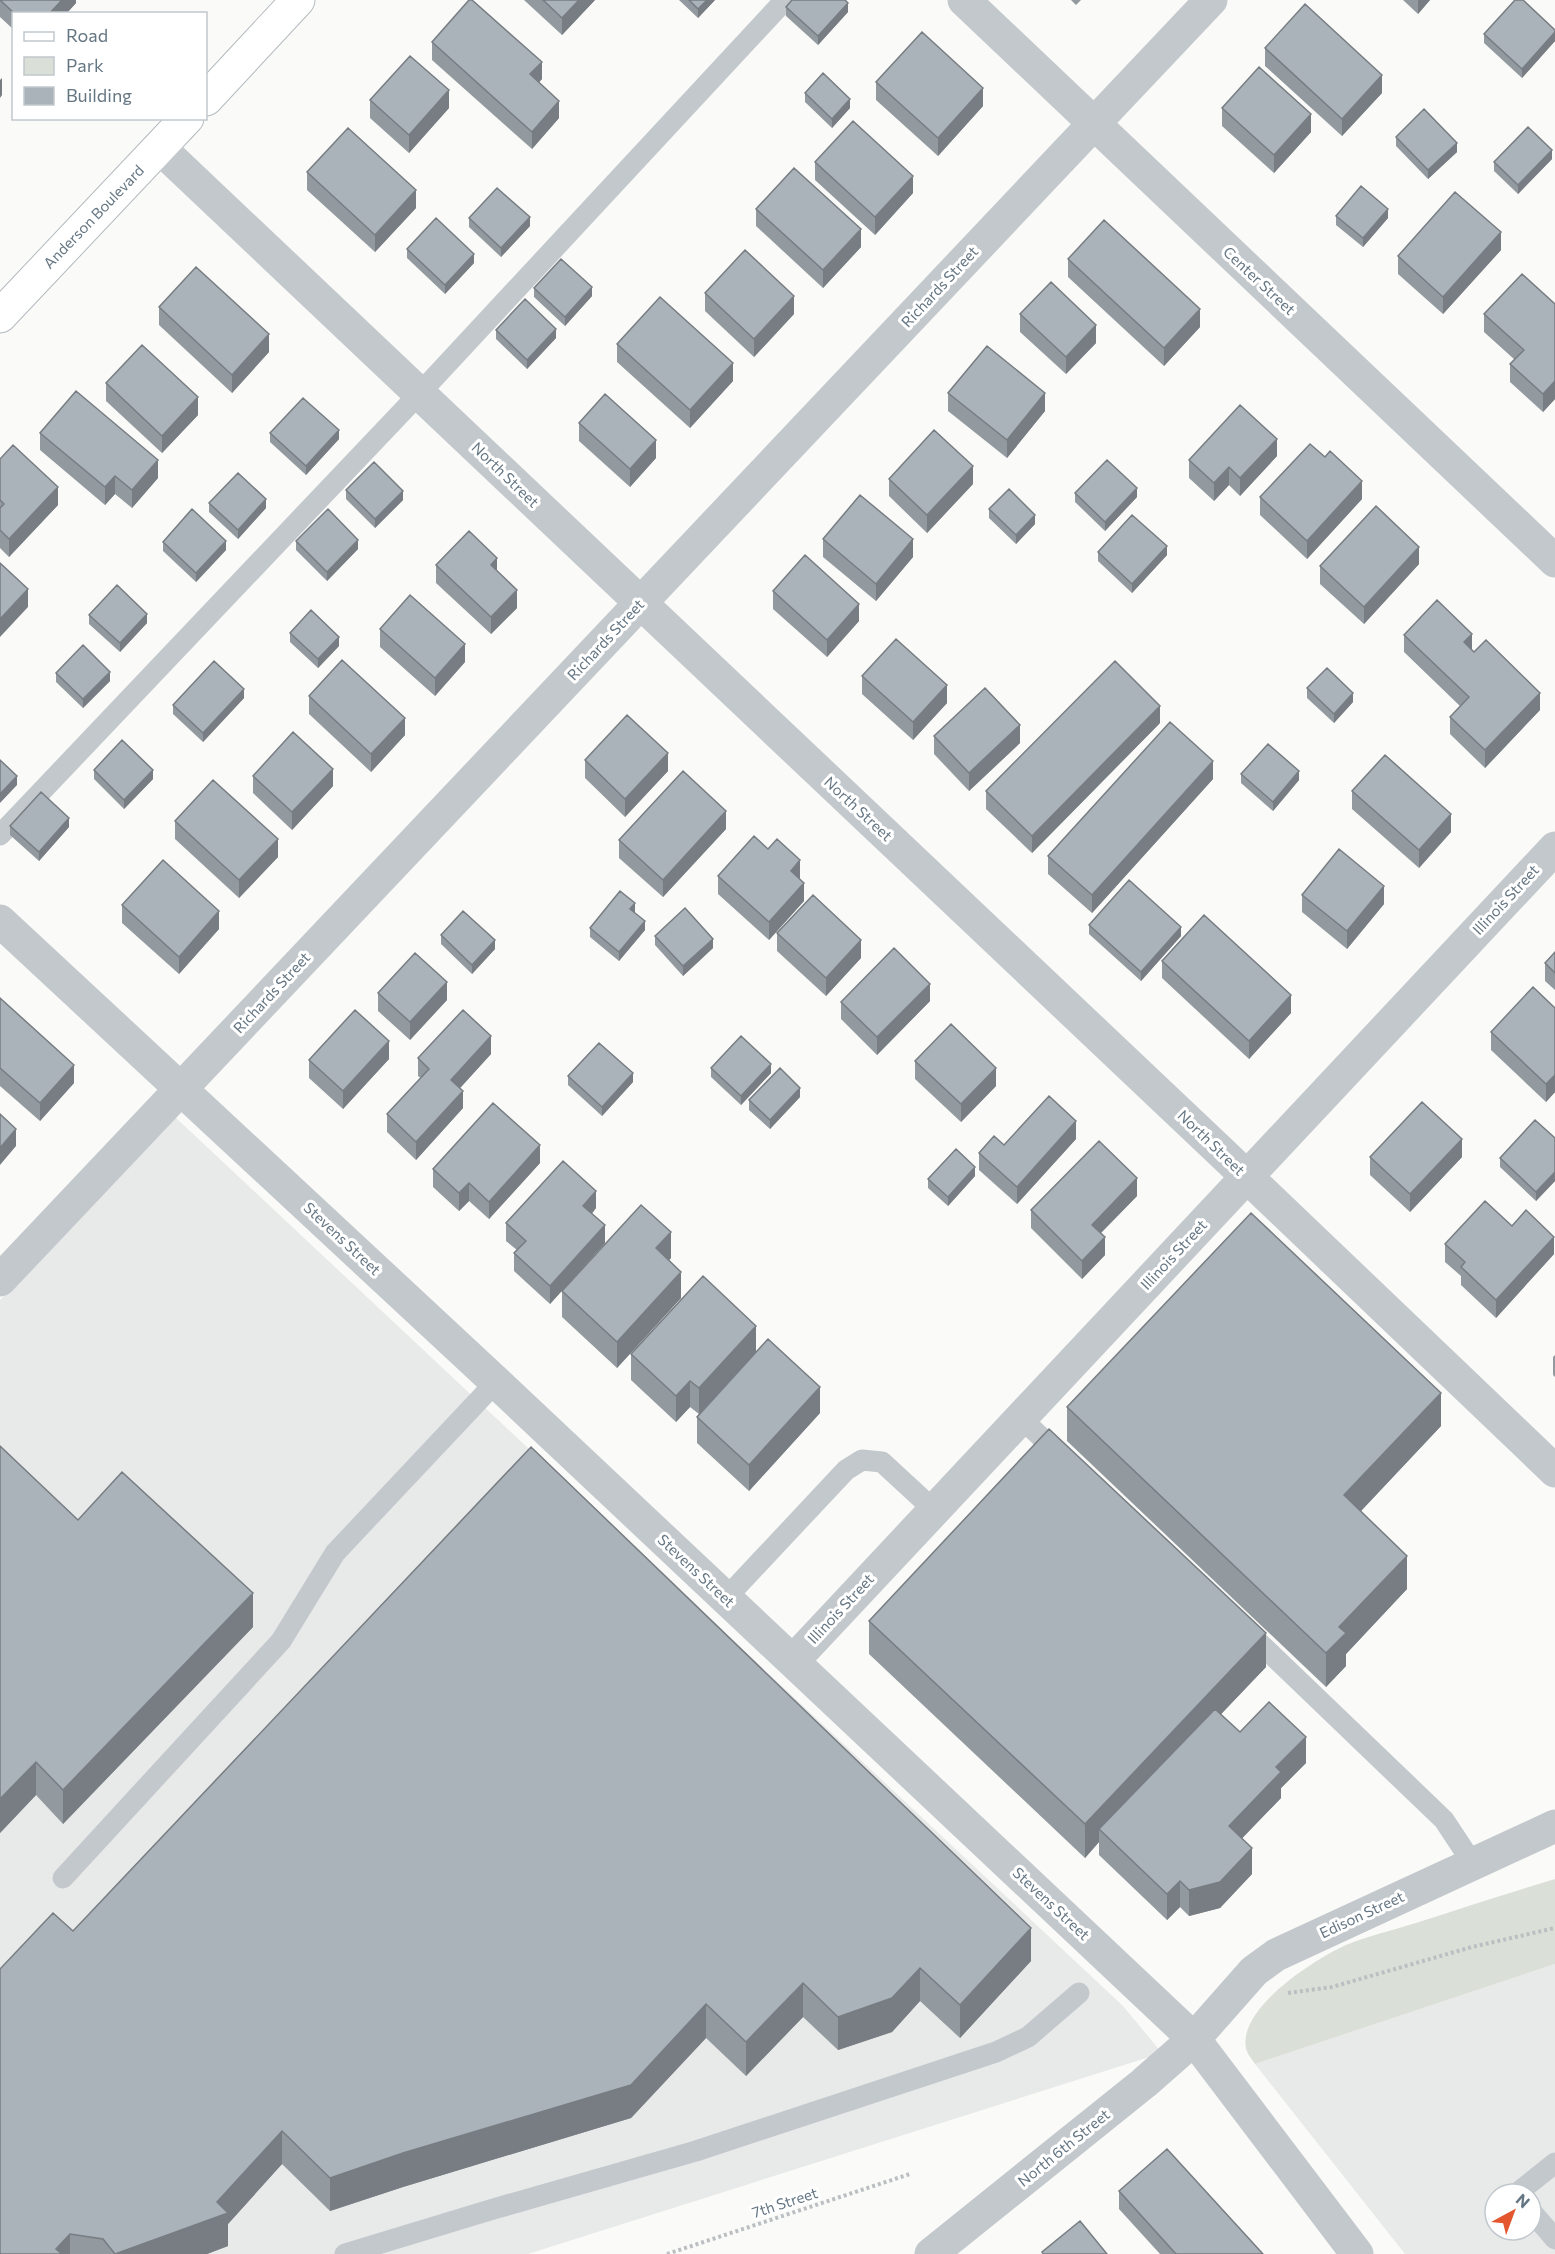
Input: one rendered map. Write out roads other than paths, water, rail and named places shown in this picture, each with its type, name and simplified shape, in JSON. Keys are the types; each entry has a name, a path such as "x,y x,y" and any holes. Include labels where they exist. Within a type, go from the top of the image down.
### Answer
{"street":[{"path":"207,98 298,0"},
{"name":"Center Street","path":"964,0 1555,561"},
{"name":"Richards Street","path":"0,1280 1211,0"},
{"name":"Anderson Boulevard","path":"0,315 185,120"},
{"name":"North Street","path":"160,148 1555,1471"},
{"name":"Illinois Street","path":"793,1661 1555,848"},
{"name":"Stevens Street","path":"0,921 496,1382 1194,2038 1357,2254"},
{"name":"Edison Street","path":"1194,2038 1254,1971 1276,1955 1555,1826"},
{"name":"North 6th Street","path":"931,2254 1144,2083 1194,2038"}],"lane":[{"path":"0,835 419,394 785,0"},
{"path":"63,1878 282,1641 335,1553 496,1382"},
{"path":"1021,1418 1072,1467"},
{"path":"725,1599 846,1470 862,1460 882,1462 934,1510"},
{"path":"1228,1614 1444,1820 1473,1864"},
{"path":"345,2254 696,2151 996,2052 1028,2037 1079,1993"},
{"path":"1531,2182 1555,2163"},
{"path":"1543,2225 1555,2239"}]}
